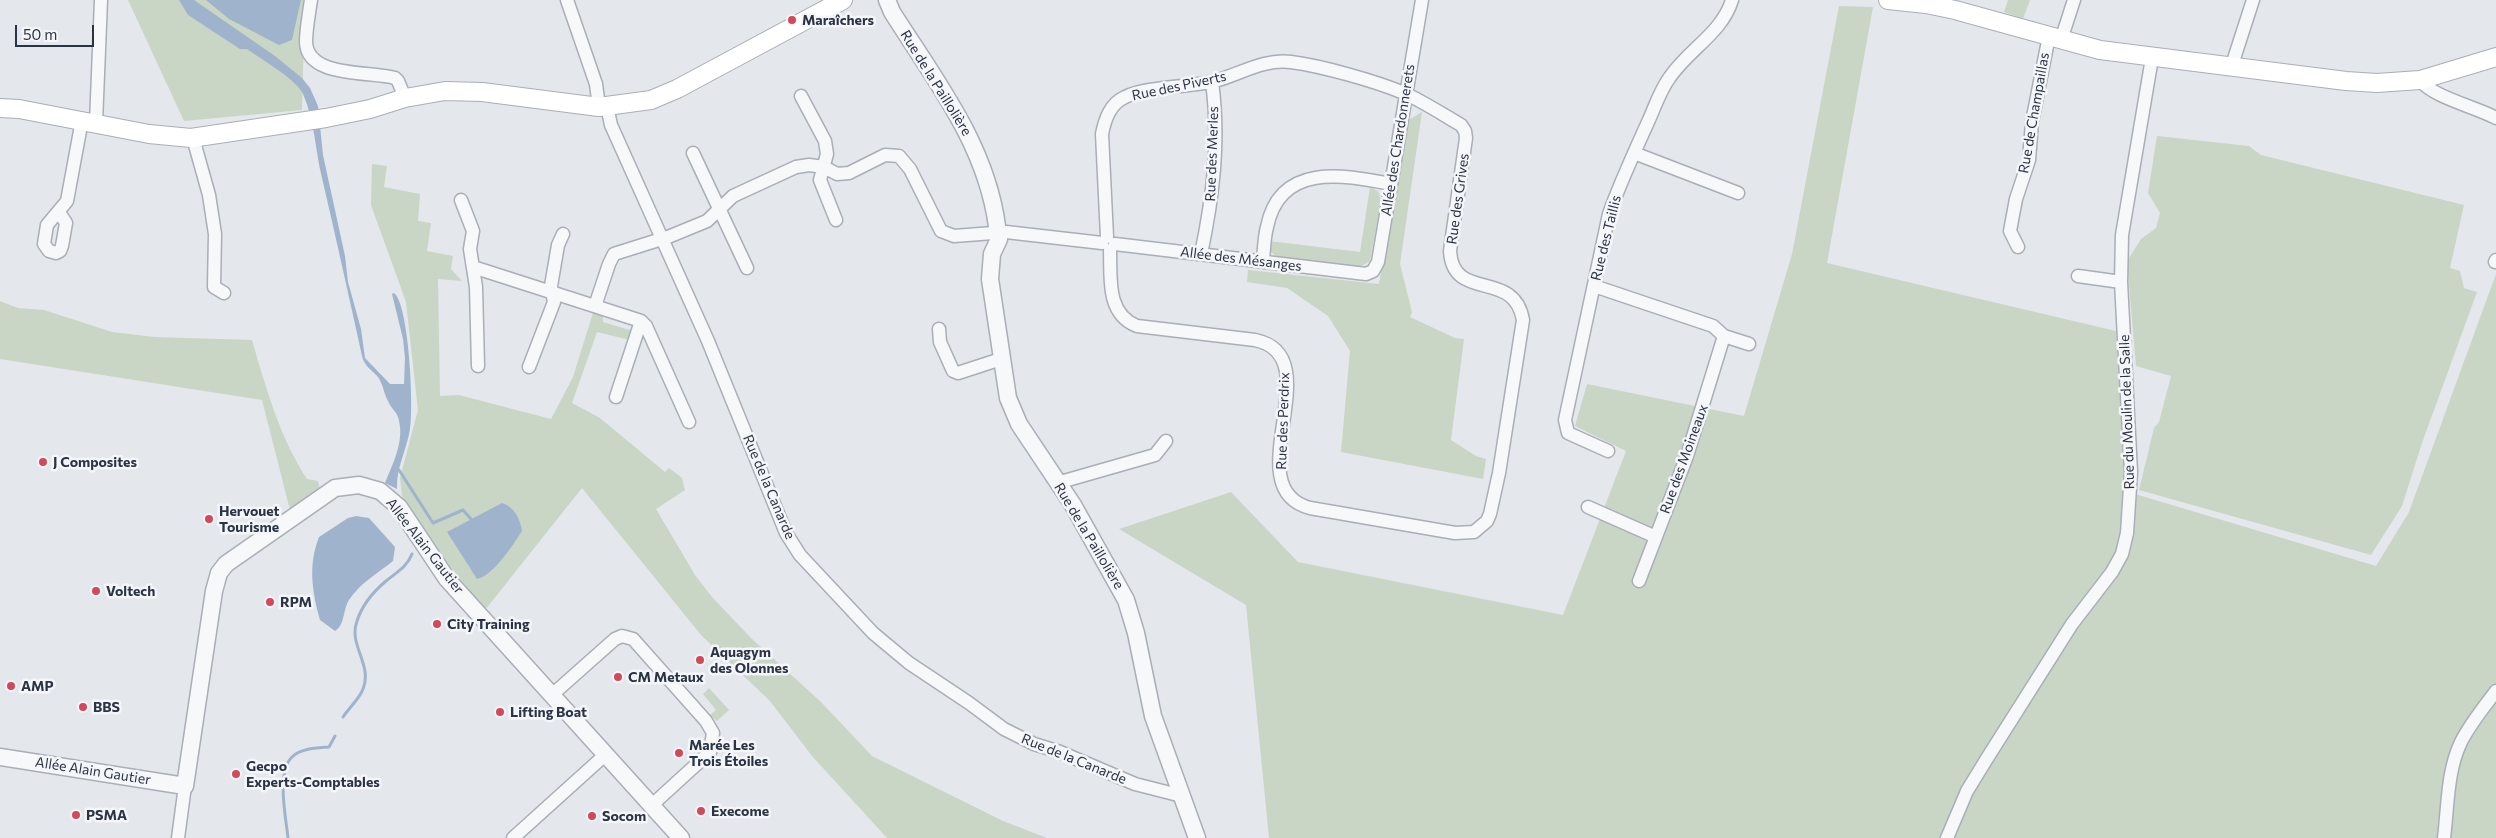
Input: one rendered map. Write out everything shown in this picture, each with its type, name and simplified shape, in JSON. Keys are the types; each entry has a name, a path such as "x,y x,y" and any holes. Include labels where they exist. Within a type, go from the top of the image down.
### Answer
{"main road":[{"path":"0,108 89,121 157,135 193,138 326,118 370,109 405,98 445,91 472,91 603,106 651,100 677,89 843,0"},
{"path":"1888,0 1926,4 1955,10 2100,50 2152,58 2232,65 2346,81 2377,83 2420,80 2496,57"}],"street":[{"path":"59,212 67,201 89,121 101,0"},
{"path":"311,0 306,42 307,50 314,61 325,67 395,78 405,98"},
{"name":"Rue de la Canarde","path":"567,0 603,106 708,341 786,533 800,555 873,633 909,663 970,703 1004,729 1034,744 1060,752 1135,784 1182,796"},
{"name":"Rue de la Paillolière","path":"887,0 892,12 963,122 976,148 991,189 999,232 992,254 990,280 1001,359 1012,411 1107,562 1126,600 1140,650 1153,716 1197,838"},
{"name":"Allée des Chardonnerets","path":"1366,274 1373,271 1378,262 1422,0"},
{"name":"Rue des Taillis","path":"1608,451 1568,433 1565,420 1609,214 1634,153 1669,78 1686,57 1716,29 1725,17 1732,0"},
{"name":"Rue de Champaillas","path":"2018,247 2010,231 2016,200 2029,160 2032,122 2055,38 2074,0"},
{"path":"2232,65 2253,0"},
{"name":"Rue du Moulin de la Salle","path":"1947,838 1967,791 1981,768 2072,624 2112,572 2122,554 2127,533 2131,472 2121,282 2124,220 2152,58"},
{"name":"Rue des Piverts","path":"1109,244 1102,134 1107,115 1111,108 1120,100 1133,94 1212,82 1264,64 1281,61 1301,64 1388,87 1406,94"},
{"path":"1388,87 1402,79 1410,69"},
{"path":"2420,80 2436,93 2469,105 2496,118"},
{"name":"Rue des Merles","path":"1201,254 1214,184 1216,130 1212,82"},
{"name":"Rue des Grives","path":"1406,94 1461,125 1465,131 1465,152 1450,251 1452,266 1464,279 1472,284 1502,290 1514,298 1520,307 1522,330 1499,473"},
{"path":"801,96 825,141 827,154 820,180 836,220"},
{"path":"1402,119 1426,105"},
{"path":"193,138 209,195 215,234 214,287 224,293"},
{"path":"693,152 719,212 723,214 747,268"},
{"path":"1634,153 1738,193"},
{"name":"Allée des Mésanges","path":"824,167 837,174 849,173 885,155 899,156 910,169 941,232 954,236 999,232 1366,274"},
{"path":"595,306 614,254 707,221 719,212 733,196 796,168 809,165 824,167"},
{"path":"1262,262 1270,218 1275,207 1292,187 1317,176 1336,174 1391,184"},
{"path":"460,200 473,231 470,249 476,288 478,366"},
{"path":"530,367 554,302 551,286 558,245 563,234"},
{"name":"Rue des Perdrix","path":"1109,244 1113,302 1121,317 1128,323 1137,326 1255,340 1273,346 1279,352 1284,361 1287,381 1280,459 1281,481 1288,496 1296,503 1310,508 1455,533 1474,532 1487,521 1499,473"},
{"path":"473,267 641,321 646,326 689,422"},
{"path":"2078,276 2121,282"},
{"path":"1594,286 1713,326 1724,336 1749,344"},
{"path":"616,397 641,321"},
{"path":"939,329 940,342 953,371 958,372 1001,359"},
{"name":"Rue des Moineaux","path":"1639,581 1687,456 1724,336"},
{"path":"1057,482 1155,455 1166,442"},
{"name":"Allée Alain Gautier","path":"178,838 214,591 219,572 226,564 340,486 370,486 389,497 399,507 448,578 681,838"},
{"path":"1588,507 1656,537"},
{"path":"553,694 615,639 622,636 634,639 706,721 713,734 710,752 652,805"},
{"path":"2444,838 2451,773 2456,757 2471,726 2496,690"},
{"path":"513,838 605,755"},
{"name":"Allée Alain Gautier","path":"0,757 185,786"}],"green space":[{"path":"128,0 305,0 302,110 184,121"},
{"path":"2008,0 2030,0 2023,19 2004,12"},
{"path":"1839,6 1873,7 1827,263 2116,331 2125,491 2376,566 2409,512 2496,274 2496,838 1269,838 1246,605 1119,529 1231,492 1298,562 1563,615 1626,451 1575,426 1587,384 1744,416 1792,254"},
{"path":"1422,112 1400,264 1412,312 1410,317 1455,338 1464,339 1451,440 1476,456 1486,459 1483,479 1341,452 1350,351 1328,316 1287,288 1247,282 1248,270 1379,284 1407,121"},
{"path":"2157,136 2249,146 2261,155 2464,205 2450,268 2460,271 2464,288 2477,292 2422,443 2402,506 2371,555 2139,490 2154,428 2159,422 2171,376 2136,366 2127,261 2141,239 2156,228 2160,213 2148,193"},
{"path":"372,164 387,166 384,187 420,194 418,221 431,223 427,251 453,256 451,269 462,281 438,279 440,396 459,395 551,419 573,377 593,313 603,315 603,322 633,331 630,340 597,332 572,403 600,418 665,472 669,468 682,478 685,490 656,509 695,575 712,597 751,638 821,702 872,756 1003,821 1047,838 887,838 812,756 770,701 701,635 582,488 485,610 449,565 402,496 400,478 418,410 406,302 371,205"},
{"path":"1370,187 1378,191 1381,201 1370,261 1360,267 1277,257 1271,252 1269,241 1360,252"},
{"path":"0,301 18,308 44,310 112,332 155,337 252,340 281,429 307,479 318,481 320,491 290,510 262,400 0,359"},
{"path":"709,688 729,710 717,721 710,715 716,710 703,694"}],"water":[{"path":"179,0 194,0 275,56 302,78 310,88 318,106 323,155 345,256 348,282 361,329 365,358 390,384 404,384 405,358 403,339 392,294 394,293 399,301 403,316 407,335 411,380 411,418 409,436 398,474 397,489 385,483 399,445 400,429 398,418 389,404 380,380 363,359 312,125 303,94 294,82 269,64 247,49 240,49 188,15"},
{"path":"206,0 301,0 292,40 279,45 229,19"},
{"path":"502,503 510,507 516,514 522,531 496,566 483,577 477,579 447,532"},
{"path":"356,516 369,518 395,547 393,561 353,594 347,604 341,625 335,631 320,620 313,588 313,558 319,537 348,518"}],"waterway":[{"path":"399,470 433,523 463,510 471,519"},
{"path":"343,717 359,696 365,680 365,672 355,630 359,615 372,594 404,566 412,554"},
{"path":"288,838 283,796 284,773 287,764 292,757 300,752 329,747 335,736"}],"place":[{"name":"Maraîchers","path":"792,20"},
{"name":"J Composites","path":"43,462"},
{"name":"Hervouet Tourisme","path":"209,519"},
{"name":"Voltech","path":"96,591"},
{"name":"RPM","path":"270,602"},
{"name":"City Training","path":"437,624"},
{"name":"Aquagym des Olonnes","path":"700,660"},
{"name":"CM Metaux","path":"618,677"},
{"name":"AMP","path":"11,686"},
{"name":"BBS","path":"83,707"},
{"name":"Lifting Boat","path":"500,712"},
{"name":"Marée Les Trois Étoiles","path":"679,753"},
{"name":"Gecpo Experts-Comptables","path":"236,774"},
{"name":"Execome","path":"701,811"},
{"name":"PSMA","path":"76,815"},
{"name":"Socom","path":"592,816"}]}
